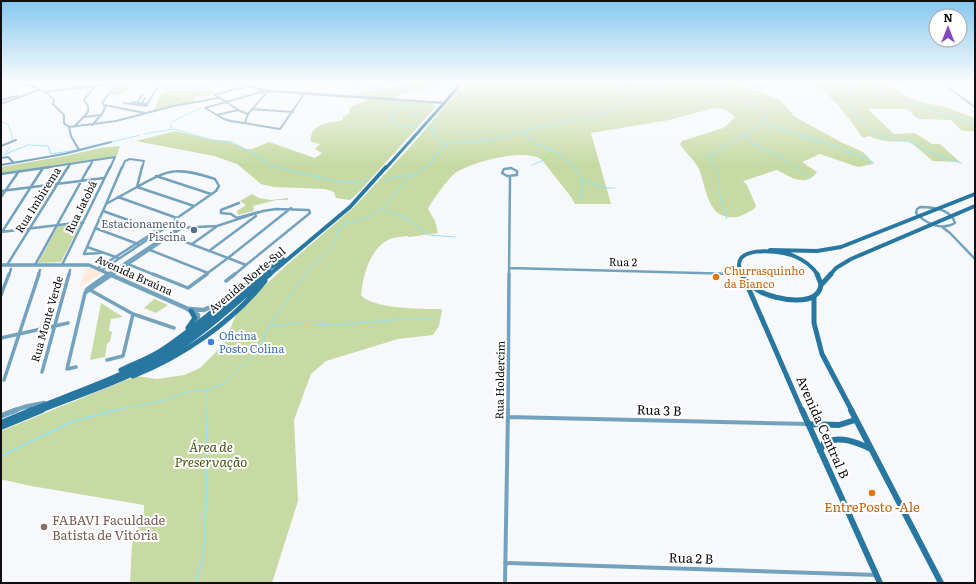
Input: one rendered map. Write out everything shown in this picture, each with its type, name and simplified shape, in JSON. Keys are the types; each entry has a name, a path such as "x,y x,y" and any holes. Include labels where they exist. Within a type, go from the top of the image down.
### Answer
{"main road":[{"name":"Avenida Norte-Sul","path":"249,290 353,200 435,110"},
{"name":"Avenida Norte-Sul","path":"1,427 160,360 186,342 276,269 358,199 436,110"},
{"path":"770,250 806,252 833,249 975,194"},
{"path":"745,280 756,290 777,298 802,300 818,293 821,285 836,268 850,259 975,206"},
{"name":"Avenida Central B","path":"821,285 816,273 805,262 788,254 770,250 752,252 741,259 739,264 739,270 745,280 880,583"},
{"path":"196,343 191,345 182,339 230,296 283,259"},
{"path":"110,382 149,370 196,343 253,296 276,269"},
{"path":"236,292 242,289 249,290 253,293 246,302"},
{"path":"814,296 813,318 818,345 855,420 941,583"},
{"path":"171,344 193,322 195,318 191,311"},
{"path":"88,387 153,355 198,324"},
{"name":"Avenida Norte-Sul","path":"1,423 156,358 186,342"},
{"path":"808,424 842,426 855,420"},
{"path":"820,451 824,443 834,439 852,441 871,449"}],"street":[{"path":"59,110 64,115 64,124 69,127 116,121 159,110"},
{"path":"73,127 85,117 88,110"},
{"path":"92,125 103,110"},
{"path":"130,110 147,114"},
{"path":"209,110 230,121 280,129 292,112"},
{"path":"217,115 237,110"},
{"path":"239,110 248,114"},
{"path":"245,123 251,110"},
{"path":"269,110 292,112"},
{"path":"85,117 100,115"},
{"path":"69,127 71,136 79,150"},
{"path":"1,146 16,140"},
{"path":"1,165 79,150 111,142"},
{"path":"1,158 8,157 15,162"},
{"name":"Rua Jatobá","path":"62,265 115,157 93,160"},
{"path":"104,252 84,254 125,161 128,159 144,162 137,187"},
{"path":"1,174 93,160"},
{"path":"35,265 93,160"},
{"name":"Rua Imbirema","path":"6,265 70,164"},
{"path":"1,233 43,168"},
{"path":"511,168 517,171 517,175 510,177 503,175 502,171 511,168"},
{"path":"100,269 172,222 216,191 219,186 215,179 194,172 178,169 156,176 106,204"},
{"path":"1,196 19,171"},
{"path":"156,176 211,194"},
{"name":"Rua Holdercim","path":"505,583 510,177"},
{"path":"1,191 104,178"},
{"path":"137,187 194,206"},
{"path":"118,197 177,218"},
{"path":"226,281 310,213 309,210 291,208 234,218 232,214 221,213 221,210 239,203"},
{"path":"920,207 938,209 952,216 955,222 954,224 949,226 941,226 932,224 919,216 916,212 920,207"},
{"path":"125,263 188,288 291,208"},
{"path":"103,211 159,231"},
{"path":"76,366 67,369 86,293 89,290 125,263 178,228 217,226 262,212"},
{"path":"209,251 258,214"},
{"path":"1,233 83,222"},
{"path":"192,244 217,226"},
{"path":"941,226 974,257"},
{"path":"949,226 950,233"},
{"path":"95,228 138,244"},
{"path":"112,274 129,265 183,228"},
{"path":"167,235 246,265"},
{"path":"87,246 117,257"},
{"path":"146,249 208,273"},
{"name":"Avenida Braúna","path":"1,265 89,265 112,274 191,311"},
{"name":"Rua 2","path":"510,268 736,274"},
{"path":"1,295 11,269"},
{"path":"4,380 40,270"},
{"name":"Rua Monte Verde","path":"42,372 53,326 70,270"},
{"path":"89,290 133,314 174,328"},
{"name":"Avenida Braúna","path":"186,308 198,310 208,309 230,296"},
{"path":"191,311 198,316 198,324"},
{"path":"107,360 123,356 133,314"},
{"path":"1,338 68,323"},
{"path":"1,416 24,407 51,402"},
{"name":"Rua 3 B","path":"508,417 808,424"},
{"name":"Rua 2 B","path":"505,563 877,575"}],"shaded area":[{"path":"87,267 102,273 79,288 83,276"}],"green space":[{"path":"349,110 433,110 350,200 336,198 334,192 325,189 274,187 261,184 237,164 214,156 136,141 175,131 212,140 227,141 246,149 252,149 269,142 315,158 322,153 315,149 320,144 311,142 313,131 317,127 326,123 343,120 342,118 348,114"},
{"name":"Área de Preservação","path":"441,110 706,110 669,120 591,133 611,204 575,204 542,160 534,156 523,155 498,158 484,161 462,169 454,174 440,191 428,209 435,221 438,233 395,238 381,244 368,264 361,295 367,300 386,306 440,309 442,310 439,326 433,335 398,339 326,361 311,374 294,420 298,501 272,583 130,583 132,544 144,511 144,505 4,480 1,481 1,431 136,376 157,379 184,375 200,368 224,344 238,310 354,207 412,145"},
{"name":"Área de Preservação","path":"726,110 789,110 795,117 863,152 873,164 858,167 820,154 802,162 817,172 808,179 798,180 777,170 743,181 747,185 756,206 754,209 741,216 727,217 714,209 707,194 699,169 680,144 682,141 723,128 735,118"},
{"path":"842,110 869,110 894,134 915,133 932,144 940,144 960,162 933,161 910,142 884,141 869,136 863,138"},
{"path":"908,110 955,110 975,118 975,131 962,131 951,120 918,119"},
{"path":"120,146 117,156 1,173 1,167 65,156 100,148"},
{"path":"252,194 259,198 271,200 288,198 288,200 276,200 253,206 254,211 238,215 237,211 246,205 240,201"},
{"path":"81,223 61,262 38,263 58,226"},
{"path":"154,299 168,305 156,313 144,308"},
{"path":"101,303 123,317 111,319 109,330 112,332 110,341 107,344 105,357 90,360"}],"waterway":[{"path":"171,122 196,110"},
{"path":"395,110 388,116 388,119 405,128 418,125"},
{"path":"411,110 413,115 419,117"},
{"path":"111,411 165,400 188,392 210,389 225,383 260,349 267,330 274,318 311,267 333,246 340,227 347,223 364,219 379,210 392,198 405,180 429,166 442,147 451,143 490,140 548,125 604,114 613,110"},
{"path":"726,219 727,216 720,198 719,172 709,160 709,156 757,127 765,115 760,110"},
{"path":"851,110 877,135 910,142 944,158 961,163"},
{"path":"933,110 975,125"},
{"path":"435,120 436,124 433,129 435,137 447,144"},
{"path":"1,122 8,124 9,127"},
{"path":"763,122 809,139 834,145 843,151 866,158 874,163"},
{"path":"171,124 172,128"},
{"path":"10,128 13,141"},
{"path":"144,134 174,129 212,140 232,142 260,157 270,165 286,170 341,182 358,182 368,180"},
{"path":"428,129 433,130"},
{"path":"521,132 536,144 554,150"},
{"path":"129,138 140,135"},
{"path":"744,136 753,144 776,154 810,178"},
{"path":"112,142 127,138"},
{"path":"3,155 28,145 48,146 51,154 77,150"},
{"path":"80,149 96,145"},
{"path":"6,153 10,147"},
{"path":"532,165 544,160 554,150"},
{"path":"554,150 574,166 580,176 587,182 607,188 615,188"},
{"path":"385,180 411,174"},
{"path":"580,199 583,179"},
{"path":"382,209 407,218 429,235 455,237"},
{"path":"270,326 298,323 337,325 403,319 434,319"},
{"path":"207,390 207,410"},
{"path":"1,456 71,422 116,410"},
{"path":"195,583 202,562 205,538 207,410"}],"place":[{"name":"Estacionamento Piscina","path":"194,230"},
{"name":"Churrasquinho da Bianco","path":"716,277"},
{"name":"Oficina Posto Colina","path":"211,342"},
{"name":"EntrePosto -Ale","path":"872,493"},
{"name":"FABAVI Faculdade Batista de Vitória","path":"44,527"}]}
